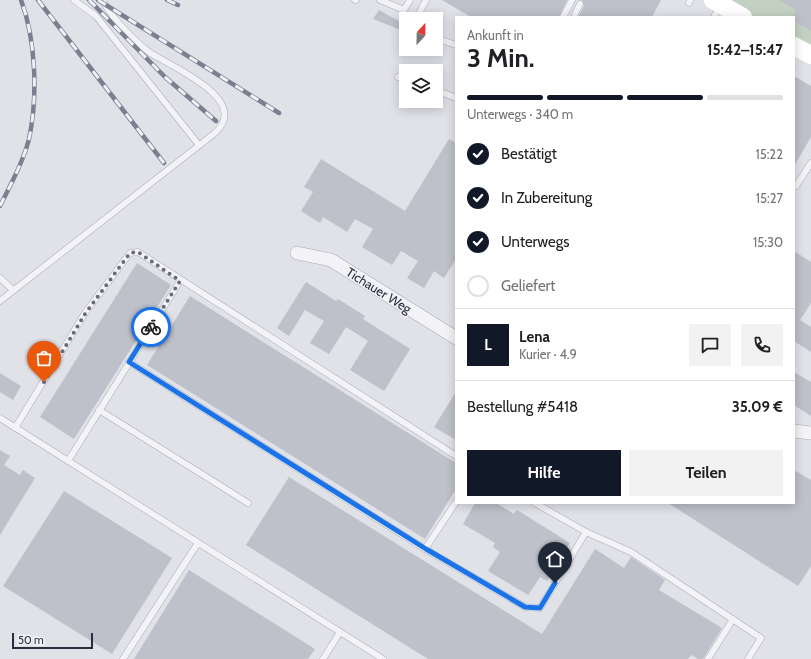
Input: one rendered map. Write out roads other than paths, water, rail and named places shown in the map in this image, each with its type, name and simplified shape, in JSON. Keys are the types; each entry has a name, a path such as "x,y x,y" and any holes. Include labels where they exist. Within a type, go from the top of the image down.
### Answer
{"street":[{"path":"716,7 740,16"},
{"path":"795,47 811,55"},
{"name":"Tichauer Weg","path":"297,253 331,260 455,337"},
{"path":"795,432 811,433"}],"lane":[{"path":"74,0 96,16 199,145"},
{"path":"0,301 199,145 222,124 225,113 218,98 201,83 148,51 107,10 103,0"},
{"path":"380,0 404,10 410,0"},
{"path":"420,12 426,0"},
{"path":"563,16 572,0"},
{"path":"575,14 580,4"},
{"path":"443,40 455,45"},
{"path":"443,93 455,98"},
{"path":"796,186 811,163"},
{"path":"15,428 78,324 130,253 138,252 180,281 455,455"},
{"path":"0,278 13,290"},
{"path":"68,461 180,281"},
{"path":"129,362 426,549 525,607 540,608 586,532"},
{"path":"99,410 248,503"},
{"path":"0,418 383,659"},
{"path":"426,549 455,504"},
{"path":"537,504 586,532 631,552 761,638 748,659"},
{"path":"124,659 198,543"},
{"path":"708,659 733,619"},
{"path":"323,659 340,632"}],"railway":[{"path":"0,206 26,148 32,123 34,105 34,69 30,33 21,0"},
{"path":"38,0 164,163"},
{"path":"89,0 165,77 216,121"},
{"path":"98,0 279,113"},
{"path":"167,0 178,5"}]}
